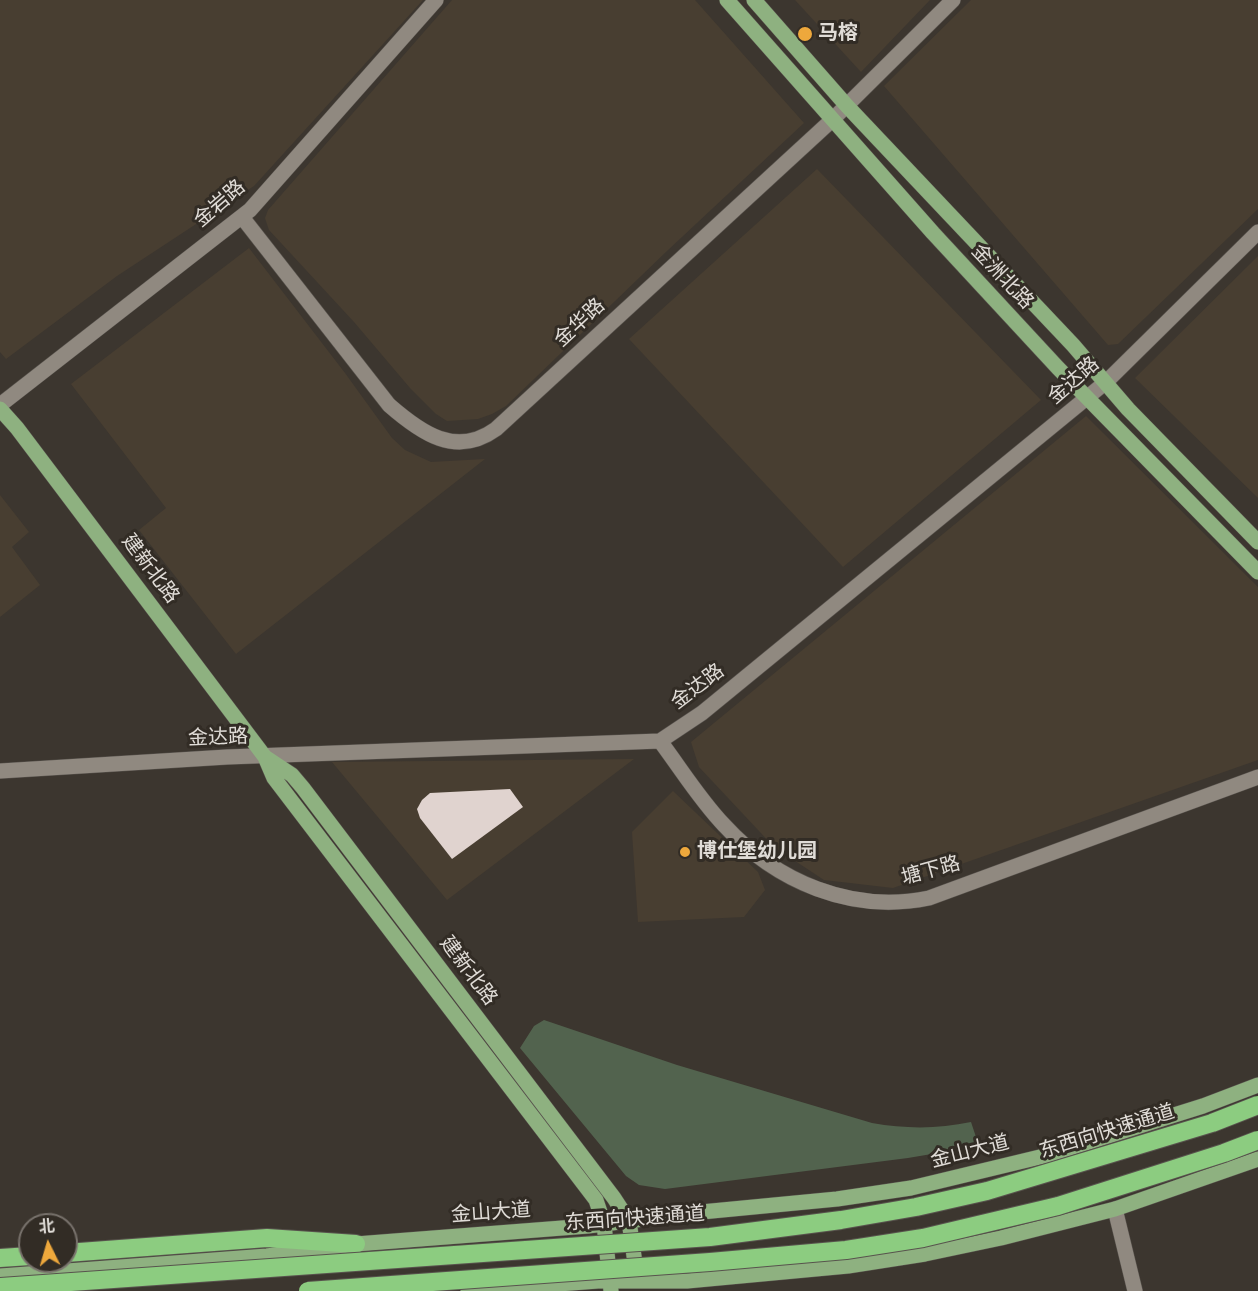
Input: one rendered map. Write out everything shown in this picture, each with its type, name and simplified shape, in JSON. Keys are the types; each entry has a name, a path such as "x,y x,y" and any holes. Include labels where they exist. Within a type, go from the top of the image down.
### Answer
{"highway":[{"name":"东西向快速通道","path":"0,1287 710,1237 841,1220 916,1207 987,1191 1201,1126 1258,1105"},
{"path":"308,1291 710,1263 846,1250 923,1238 1058,1206 1258,1140"},
{"path":"78,1252 267,1238 356,1244"},
{"path":"0,1258 18,1257"}],"main road":[{"name":"金洲北路","path":"727,0 933,233 1087,398 1258,572"},
{"name":"金洲北路","path":"754,0 847,106 1065,336 1128,409 1258,542"},
{"name":"建新北路","path":"0,407 265,757 281,787 596,1200 604,1224 611,1286"},
{"name":"建新北路","path":"265,757 292,775 303,788 629,1221"},
{"name":"金山大道","path":"0,1276 267,1256 356,1244 604,1224 837,1199 911,1188 1044,1156 1203,1106 1258,1085"},
{"path":"468,1291 638,1286 848,1266 1001,1238 1115,1209 1258,1159"},
{"path":"629,1221 638,1286"}],"street":[{"name":"金岩路","path":"0,407 242,217 436,0"},
{"name":"金华路","path":"242,217 389,405 415,426 430,434 459,443 473,442 484,438 496,429 847,106 953,0"},
{"name":"金达路","path":"0,771 265,757 660,741 702,713 1106,382 1258,232"},
{"name":"塘下路","path":"660,741 722,824 760,859 777,871 814,888 855,899 875,901 912,901 929,898 1258,777"},
{"path":"1115,1209 1135,1291"}],"shaded area":[{"path":"0,0 423,0 254,186 117,276 6,359 0,352"},
{"path":"452,0 695,0 804,123 506,406 478,419 447,421 436,414 410,388 354,322 269,230 265,218 268,210"},
{"path":"795,0 930,0 861,72"},
{"path":"971,0 1258,0 1258,209 1118,344 1108,345 884,86"},
{"path":"817,169 1041,400 843,567 629,339"},
{"path":"249,248 392,438 405,450 431,462 485,459 236,654 139,530 166,508 71,384"},
{"path":"1258,256 1258,498 1135,378"},
{"path":"1086,416 1258,587 1258,760 893,888 824,880 774,847 699,767 691,742"},
{"path":"0,495 29,532 12,547 40,585 0,617"},
{"path":"634,759 447,900 332,762"},
{"name":"博仕堡幼儿园","path":"673,791 758,872 765,890 744,917 638,922 632,832"}],"green space":[{"path":"544,1020 677,1065 872,1123 922,1127 971,1122 979,1146 908,1158 665,1189 639,1185 626,1176 520,1048 534,1026"}],"building":[{"path":"510,789 523,807 452,859 420,818 417,809 430,793"}],"place":[{"name":"马榕","path":"805,34"},
{"name":"博仕堡幼儿园","path":"685,852"}]}
